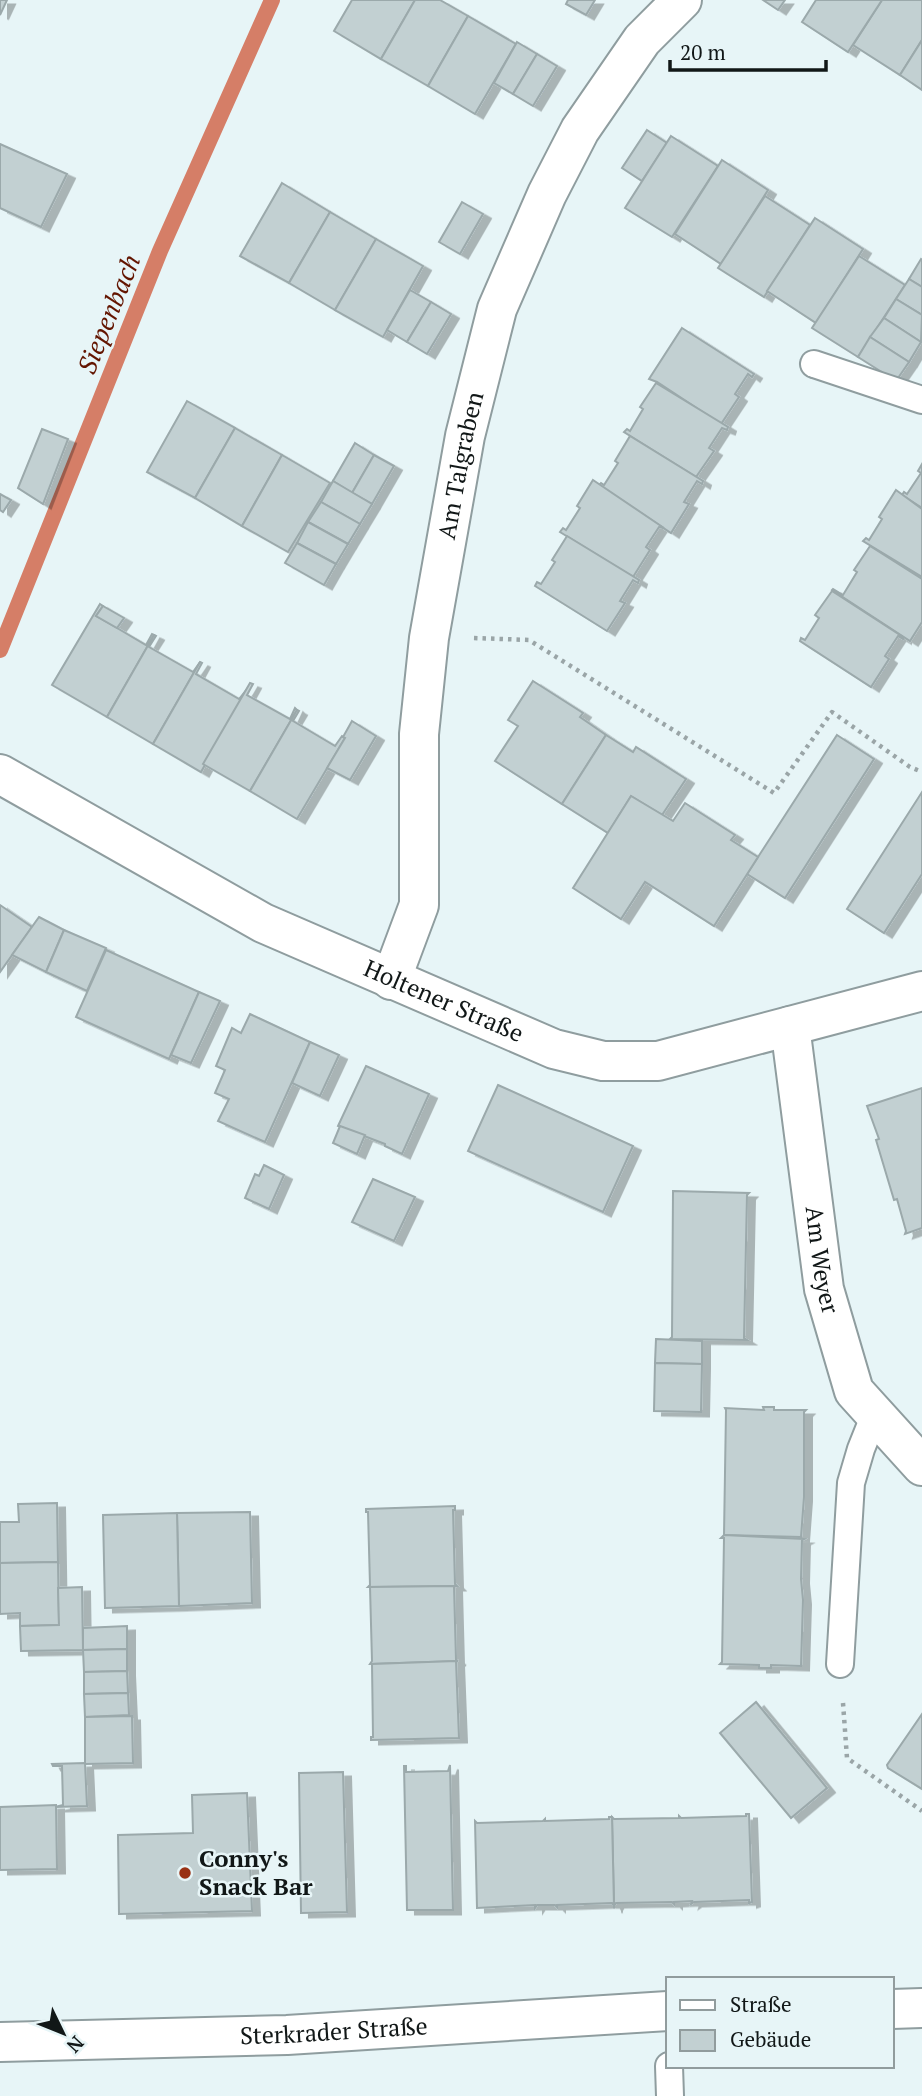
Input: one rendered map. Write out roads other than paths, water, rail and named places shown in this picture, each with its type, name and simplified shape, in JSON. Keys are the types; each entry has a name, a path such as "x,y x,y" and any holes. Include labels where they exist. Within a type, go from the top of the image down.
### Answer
{"street":[{"name":"Am Talgraben","path":"391,981 419,905 419,734 429,638 465,436 497,309 547,194 580,130 642,40 682,0"},
{"name":"Holtener Straße","path":"0,774 263,923 391,981 554,1049 603,1061 658,1060 922,991"},
{"name":"Am Weyer","path":"790,1026 824,1289 854,1391 922,1466"},
{"path":"894,2008 922,2008"},
{"name":"Sterkrader Straße","path":"0,2042 287,2035 666,2011"}],"lane":[{"path":"814,364 922,400"},
{"path":"840,1664 851,1483 875,1414"},
{"path":"669,2068 670,2096"}],"waterway":[{"name":"Siepenbach","path":"0,650 160,251 272,0"}],"place":[{"name":"Conny's Snack Bar","path":"185,1873"}]}
